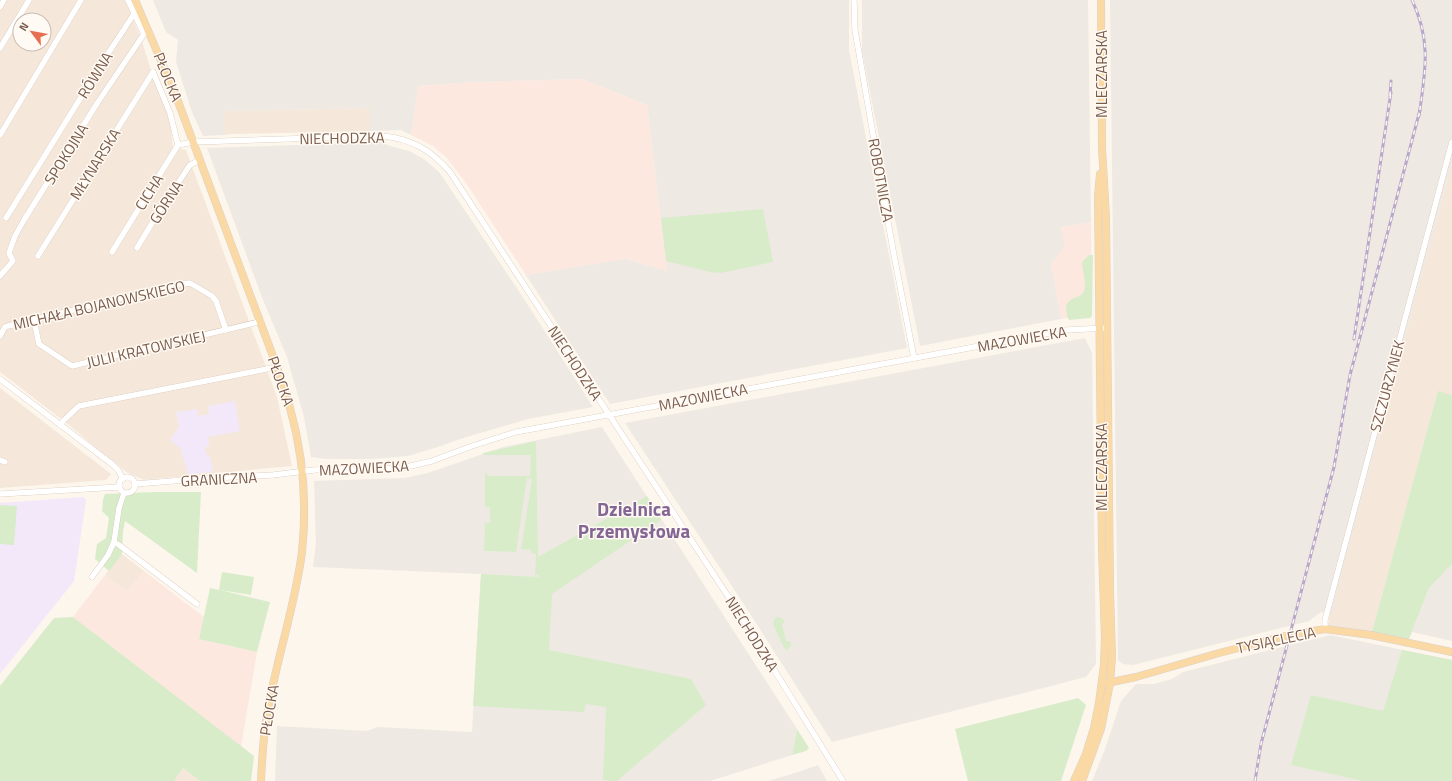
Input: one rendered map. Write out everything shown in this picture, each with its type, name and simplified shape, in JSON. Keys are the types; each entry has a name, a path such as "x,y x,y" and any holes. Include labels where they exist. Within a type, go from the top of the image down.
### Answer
{"main road":[{"name":"PŁOCKA","path":"135,0 200,160 277,368 296,429 304,490 302,551 292,610 266,715 263,738 261,781"},
{"name":"MLECZARSKA","path":"1074,781 1086,754 1094,728 1102,683 1105,638 1102,549 1103,328 1106,218 1102,148 1102,0"},
{"name":"MLECZARSKA","path":"1082,781 1101,729 1110,683 1112,637 1103,328"},
{"name":"TYSIĄCLECIA","path":"1102,683 1110,683 1148,674 1219,653 1290,635 1325,629 1371,634 1452,652"}],"street":[{"path":"0,7 4,0"},
{"path":"0,48 29,0"},
{"path":"0,135 81,0"},
{"path":"128,0 134,14"},
{"name":"ROBOTNICZA","path":"854,0 855,30 893,250 914,358"},
{"name":"SPOKOJNA","path":"0,276 13,260 8,253 24,220 98,102 144,34 134,14"},
{"name":"RÓWNA","path":"6,218 134,14"},
{"name":"MŁYNARSKA","path":"38,256 153,72 170,113 178,145"},
{"name":"NIECHODZKA","path":"193,142 383,136 404,140 425,149 440,160 450,172 739,613 843,781"},
{"path":"178,145 193,142"},
{"name":"SZCZURZYNEK","path":"1325,629 1325,620 1452,142"},
{"name":"CICHA","path":"112,252 178,145"},
{"name":"GÓRNA","path":"137,248 190,165 200,160"},
{"name":"MICHAŁA BOJANOWSKIEGO","path":"0,336 5,327 8,326 180,284 190,283 212,296 216,301 226,330"},
{"name":"JULII KRATOWSKIEJ","path":"34,320 39,344 72,366 259,322"},
{"name":"MAZOWIECKA","path":"302,472 314,470 402,468 432,461 516,432 1066,330 1103,328"},
{"path":"60,425 79,406 277,368"},
{"path":"0,379 112,464 118,470 123,479"},
{"name":"GRANICZNA","path":"135,484 302,472"},
{"path":"119,487 120,482 123,479 132,479 135,484 135,488 132,492 124,493"},
{"path":"119,487 124,493"},
{"path":"0,494 119,487"},
{"path":"92,577 108,556 114,542 119,508 124,493"},
{"path":"114,542 197,604"}],"shaded area":[{"path":"0,0 125,0 140,35 151,70 169,111 173,147 186,150 277,397 292,466 144,480 128,473 113,462 69,425 0,372"},
{"path":"153,0 849,0 849,50 907,348 610,404 526,275 626,259 667,271 647,105 582,79 473,82 418,86 411,135 401,130 370,131 370,108 225,111 224,135 203,136 192,112 176,62 178,40 166,32"},
{"path":"862,0 1088,0 1091,222 1061,227 1065,246 1051,264 1061,319 920,346 862,51"},
{"path":"1110,0 1452,0 1452,163 1331,615 1321,612 1309,621 1133,665 1123,664 1118,660"},
{"path":"582,79 647,105 667,271 626,259 526,275 466,183 447,158 433,146 411,135 418,86 473,82"},
{"path":"370,108 370,131 224,135 224,111"},
{"path":"381,142 409,151 424,159 439,172 528,305 593,407 528,419 408,456 374,459 325,459 311,457 304,417 287,357 263,300 207,148"},
{"path":"1452,163 1452,395 1438,392 1371,635 1326,630"},
{"path":"1091,222 1092,314 1061,319 1051,264 1064,246 1061,227"},
{"path":"1085,338 1092,353 1096,664 1086,677 832,742 625,423"},
{"path":"0,388 111,474 106,480 0,488"},
{"path":"235,401 240,431 208,437 209,445 205,448 206,454 210,457 213,472 188,474 181,449 170,440 179,427 176,412 197,409 198,416 209,414 208,406"},
{"path":"602,427 797,729 792,755 710,781 275,781 277,726 367,731 378,727 472,732 481,574 313,567 316,543 314,481 404,478 428,473 503,447"},
{"path":"83,497 86,500 74,581 0,674 0,503"},
{"path":"122,554 144,571 127,592 105,575"},
{"path":"1452,564 1452,641 1412,632 1429,588"},
{"path":"144,571 204,617 199,639 257,652 241,747 73,617 105,575 127,592"},
{"path":"1330,635 1452,660 1452,781 1092,781 1104,752 1121,701 1136,684 1154,684 1172,679 1183,672"},
{"path":"818,765 827,781 768,781 798,772"},
{"path":"183,768 200,781 174,781"}],"green space":[{"path":"763,209 773,262 721,273 710,272 666,261 661,218"},
{"path":"1089,255 1093,255 1092,316 1090,318 1069,320 1066,306 1068,302 1082,294 1084,291 1085,284 1082,262"},
{"path":"1438,391 1452,395 1452,564 1429,588 1408,642 1371,635"},
{"path":"536,441 538,557 647,496 661,520 552,594 549,650 691,679 706,705 617,781 603,780 606,707 586,704 584,712 473,706 481,574 538,577 538,575 535,575 536,554 531,553 531,550 521,549 532,479 527,478 516,552 484,551 485,523 490,523 490,507 485,507 485,473 490,476 530,476 531,455 483,455 483,453"},
{"path":"201,492 197,573 125,521 122,554 109,571 95,559 97,544 106,538 109,518 102,511 105,494"},
{"path":"0,505 17,506 14,545 0,544"},
{"path":"222,572 254,577 251,595 220,590 270,602 257,652 199,639 210,588 219,590"},
{"path":"73,617 254,756 251,781 200,781 183,768 174,781 0,781 0,686 54,618"},
{"path":"780,617 785,621 782,625 786,641 790,641 791,646 787,650 784,648 773,624 775,618"},
{"path":"1402,650 1452,660 1452,781 1363,781 1291,765 1311,695 1383,711"},
{"path":"1078,698 1086,705 1061,781 968,781 955,729"},
{"path":"797,729 809,748 806,751 792,755"}],"railway":[{"path":"1412,0 1418,15 1425,44 1425,71 1419,116"},
{"path":"1390,96 1391,81"},
{"path":"1354,339 1391,92"},
{"path":"1255,781 1261,744 1334,467 1350,375 1420,110"}],"district":[{"name":"Dzielnica Przemysłowa","path":"634,519"}]}
